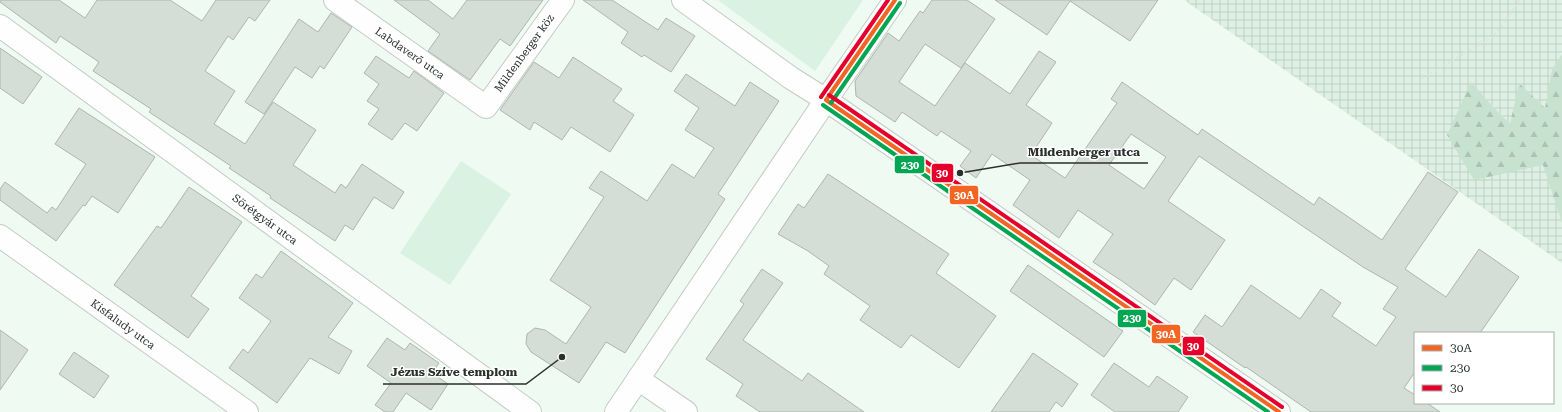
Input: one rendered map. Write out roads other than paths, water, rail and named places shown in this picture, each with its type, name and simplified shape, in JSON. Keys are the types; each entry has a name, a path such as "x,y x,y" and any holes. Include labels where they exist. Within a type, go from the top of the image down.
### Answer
{"street":[{"name":"Labdaverő utca","path":"334,0 486,107"},
{"name":"Mildenberger köz","path":"486,107 563,0"},
{"path":"683,0 791,78 826,100 1278,412"},
{"path":"616,412 895,0"},
{"name":"Sörétgyár utca","path":"0,26 530,412"},
{"name":"Kisfaludy utca","path":"0,236 247,412"},
{"path":"638,379 686,412"}],"place":[{"name":"Mildenberger utca","path":"960,173"},
{"name":"Jézus Szíve templom","path":"562,357"}]}
